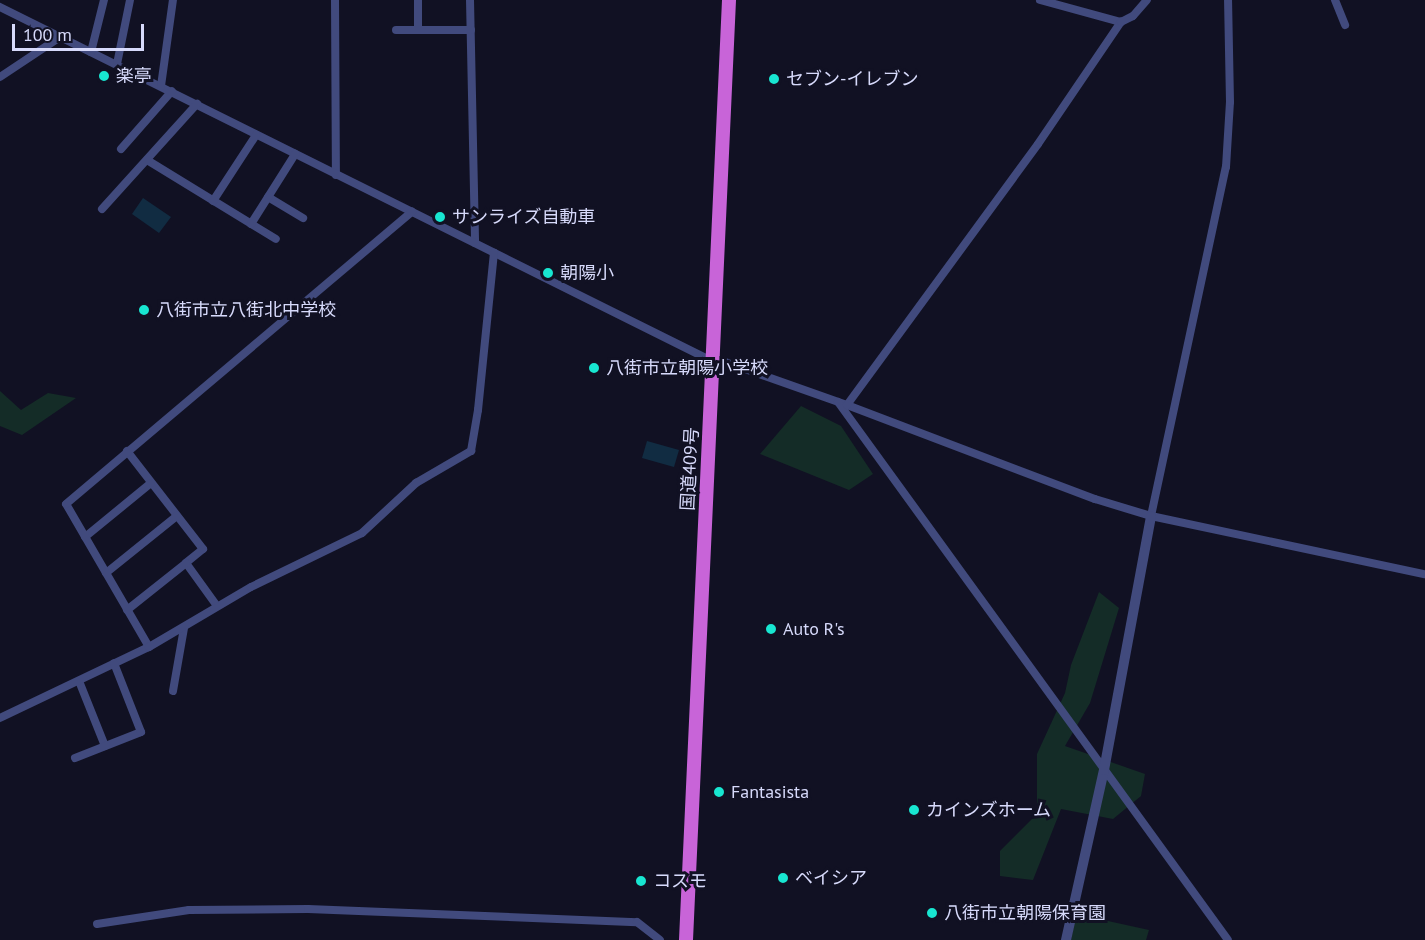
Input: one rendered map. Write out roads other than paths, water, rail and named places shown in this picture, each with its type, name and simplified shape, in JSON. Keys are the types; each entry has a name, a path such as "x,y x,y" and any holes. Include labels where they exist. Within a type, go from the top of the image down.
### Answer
{"highway":[{"name":"国道409号","path":"686,940 729,0"}],"street":[{"path":"91,52 104,0"},
{"path":"117,64 130,0"},
{"path":"161,86 172,0"},
{"path":"335,0 336,175"},
{"path":"418,0 418,30"},
{"path":"470,0 475,243"},
{"path":"1040,0 1121,22"},
{"path":"847,405 1038,144 1121,22 1133,16 1147,0"},
{"path":"1066,940 1104,770 1151,516 1226,167 1230,102 1228,0"},
{"path":"1335,0 1345,25"},
{"path":"0,7 714,360 847,405 1095,499 1151,516 1425,574"},
{"path":"396,30 471,30"},
{"path":"0,77 60,37"},
{"path":"121,150 172,92"},
{"path":"102,209 197,104"},
{"path":"213,201 256,135"},
{"path":"251,224 294,154"},
{"path":"147,160 276,239"},
{"path":"268,197 303,218"},
{"path":"149,647 66,504 411,212"},
{"path":"0,718 149,647 218,606 362,533 416,483 471,451 478,410 494,253"},
{"path":"837,402 1228,940"},
{"path":"127,451 202,549 127,610"},
{"path":"85,537 152,483"},
{"path":"106,573 177,516"},
{"path":"186,563 218,606"},
{"path":"173,691 184,628"},
{"path":"75,758 141,732 114,663"},
{"path":"79,681 105,746"},
{"path":"97,924 189,910 308,909 637,922 660,940"}],"water":[{"path":"143,198 171,217 159,233 132,214"},
{"path":"647,441 679,450 674,467 642,458"}],"place":[{"name":"楽亭","path":"104,76"},
{"name":"セブン-イレブン","path":"774,79"},
{"name":"サンライズ自動車","path":"440,217"},
{"name":"朝陽小","path":"548,273"},
{"name":"八街市立八街北中学校","path":"144,310"},
{"name":"八街市立朝陽小学校","path":"594,368"},
{"name":"Auto R's","path":"771,629"},
{"name":"Fantasista","path":"719,792"},
{"name":"カインズホーム","path":"914,810"},
{"name":"ベイシア","path":"783,878"},
{"name":"コスモ","path":"641,881"},
{"name":"八街市立朝陽保育園","path":"932,913"}]}
